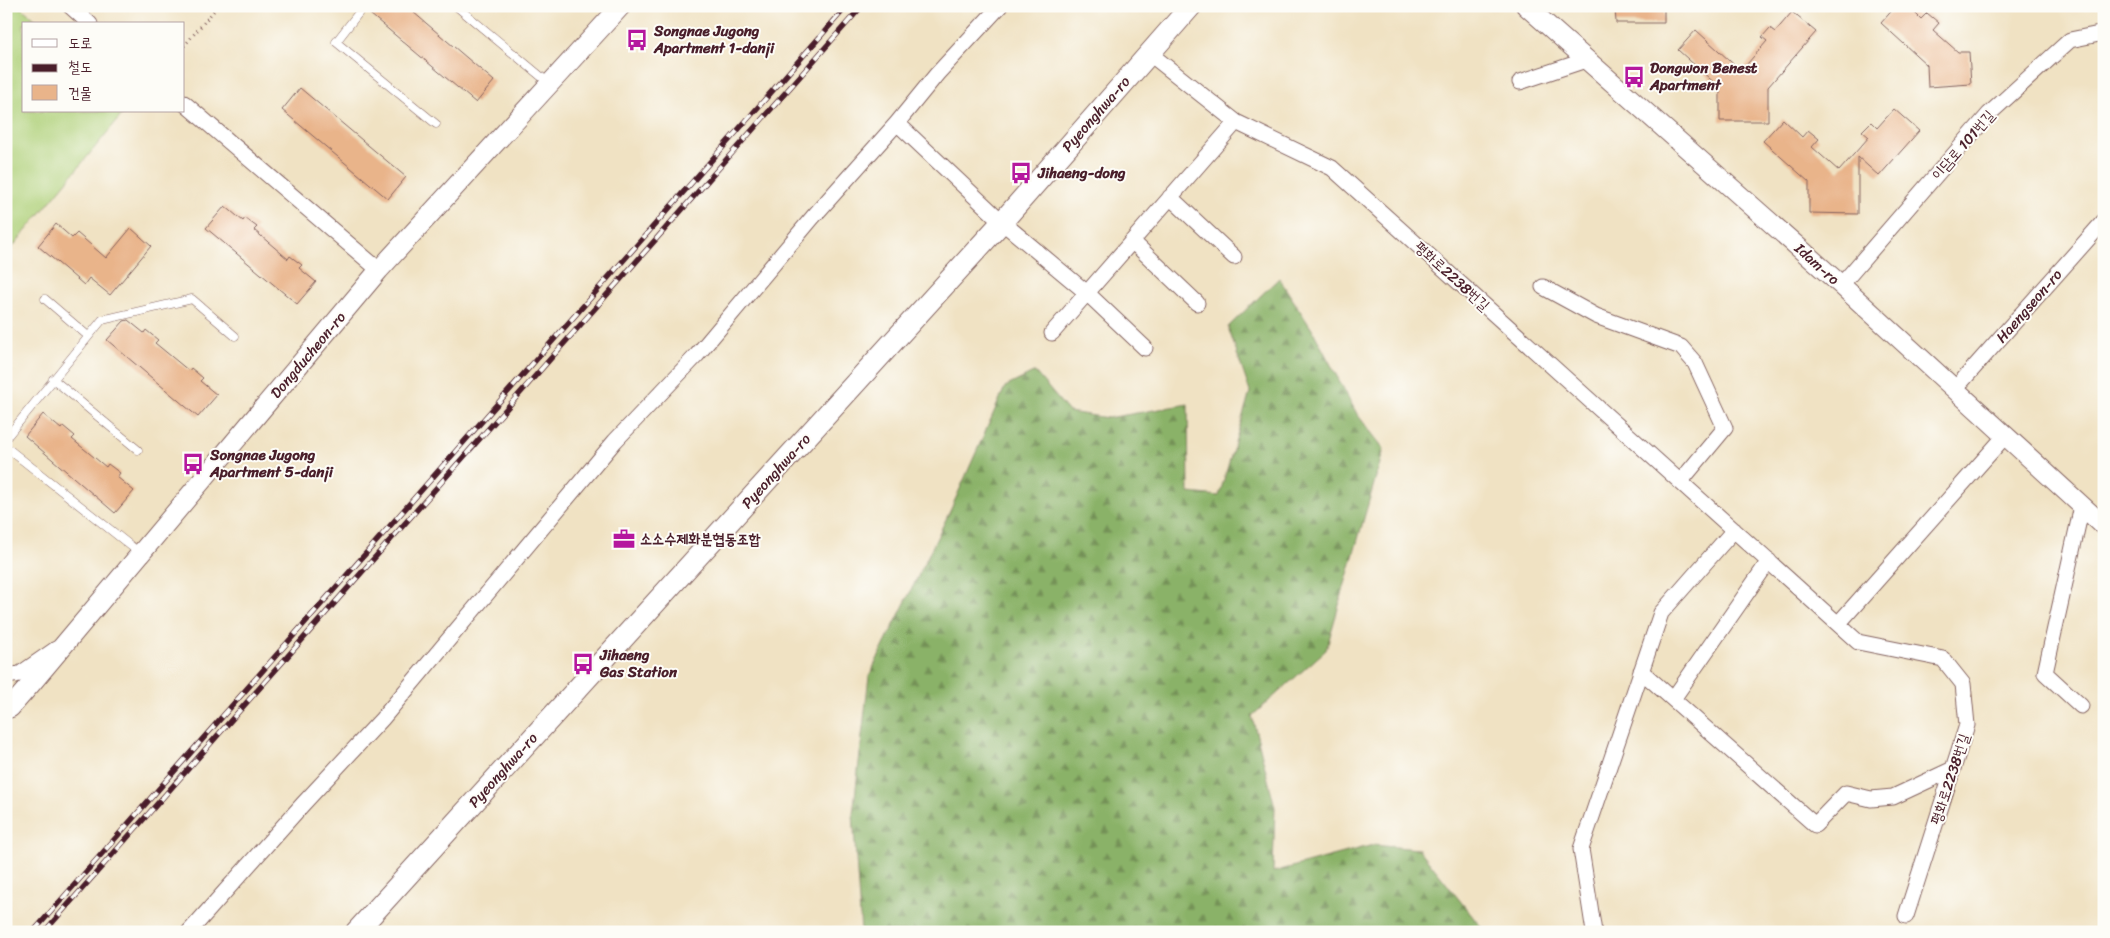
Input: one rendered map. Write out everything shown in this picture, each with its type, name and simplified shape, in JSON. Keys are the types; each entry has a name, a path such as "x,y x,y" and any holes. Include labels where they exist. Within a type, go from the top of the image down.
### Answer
{"main road":[{"name":"Pyeonghwa-ro","path":"356,932 1002,222 1191,6"}],"street":[{"path":"70,6 88,22"},
{"name":"Dongducheon-ro","path":"8,709 67,642 379,270 621,6"},
{"path":"192,931 303,804 382,719 615,441 697,354 813,217 897,123 937,74 1000,6"},
{"name":"Idam-ro","path":"1526,6 1841,285 2104,526"},
{"name":"이담로 101번길","path":"1841,285 1989,114 2070,40 2104,33"},
{"name":"평화로2238번길","path":"1149,53 1236,122 1332,168 1858,642 1943,660 1963,684 1967,725 1906,916"},
{"path":"1520,82 1586,60"},
{"path":"185,104 379,270"},
{"path":"1052,333 1236,122"},
{"path":"897,123 1002,222 1086,293 1145,348"},
{"path":"1170,197 1234,257"},
{"name":"Haengseon-ro","path":"1954,390 2104,221"},
{"path":"1132,241 1198,303"},
{"path":"1543,287 1596,316 1681,347 1695,364 1725,428 1680,482"},
{"path":"1838,624 2005,436"},
{"path":"2081,706 2045,673 2082,506"},
{"path":"1594,932 1581,849 1661,613 1734,530"},
{"path":"1673,699 1769,562"},
{"path":"6,676 20,674 67,642"},
{"path":"1641,671 1814,825 1846,793 1871,799 1893,797 1953,769"}],"lane":[{"path":"364,6 336,42 436,124"},
{"path":"456,6 550,84"},
{"path":"44,298 88,336"},
{"path":"6,438 102,320 192,299 235,336"},
{"path":"53,379 138,450"},
{"path":"6,447 141,554"}],"path":[{"path":"185,45 218,6"}],"green space":[{"path":"6,6 19,6 39,22 22,22 22,112 124,112 6,255"},
{"path":"1279,278 1313,331 1357,414 1384,449 1326,650 1252,716 1275,807 1273,872 1373,845 1419,849 1485,932 861,932 853,814 869,676 951,509 1005,387 1035,372 1069,412 1108,418 1188,404 1189,493 1219,496 1250,392 1228,327"}],"building":[{"path":"376,6 406,6 494,81 476,103 370,14"},
{"path":"1615,6 1664,6 1664,23 1616,23"},
{"path":"1896,6 1908,6 1921,19 1927,13 1939,23 1933,30 1958,52 1969,52 1971,84 1928,87 1927,65 1881,23"},
{"path":"1792,12 1816,32 1768,87 1768,121 1720,121 1720,88 1678,50 1696,30 1741,71 1767,41 1762,37 1770,28 1775,32"},
{"path":"300,88 406,177 388,199 282,110"},
{"path":"1894,109 1919,131 1879,176 1858,157 1858,214 1809,213 1809,182 1763,141 1783,119 1802,137 1808,130 1819,139 1812,147 1839,171 1869,137 1862,131 1871,122 1877,128"},
{"path":"225,206 243,221 245,218 257,227 254,230 288,259 290,256 302,265 299,268 316,282 297,304 206,228"},
{"path":"56,224 72,238 77,233 106,258 131,228 151,246 110,295 89,278 84,285 38,246"},
{"path":"128,320 144,333 146,330 158,340 155,343 189,371 191,368 203,378 200,381 217,395 198,417 107,340 124,321"},
{"path":"43,414 61,429 63,426 75,436 72,439 106,467 108,464 120,473 117,477 134,491 115,513 25,436"}],"railway":[{"path":"33,932 847,6"},
{"path":"44,932 862,6"}],"place":[{"name":"Songnae Jugong Apartment 1-danji","path":"637,40"},
{"name":"Dongwon Benest Apartment","path":"1634,77"},
{"name":"Jihaeng-dong","path":"1021,173"},
{"name":"Songnae Jugong Apartment 5-danji","path":"193,464"},
{"name":"소소수제화분협동조합","path":"624,539"},
{"name":"Jihaeng Gas Station","path":"583,664"}]}
